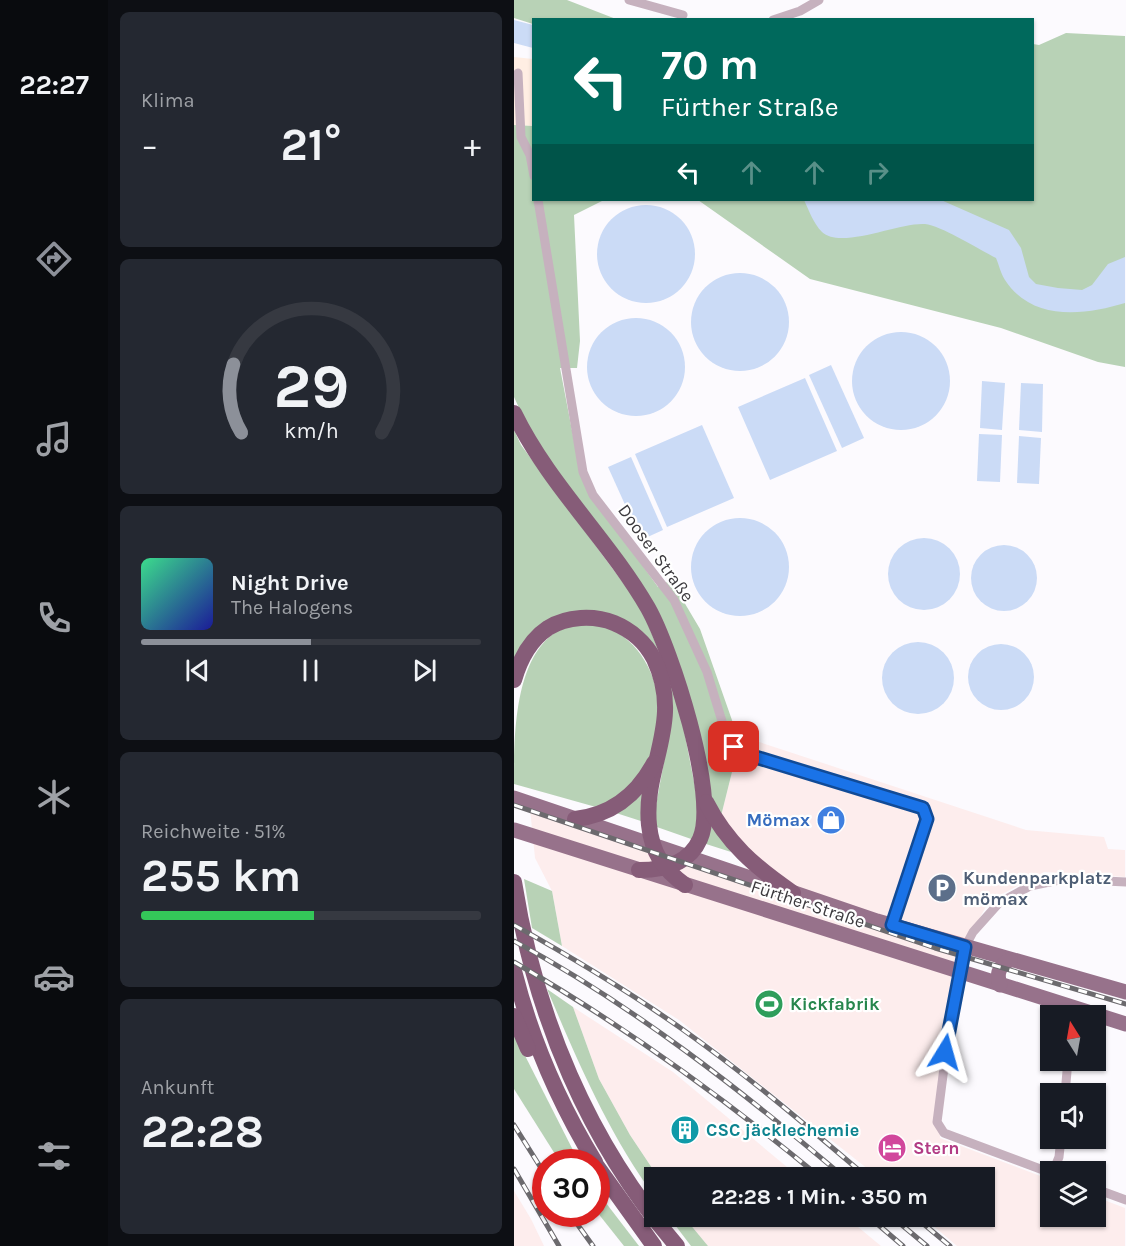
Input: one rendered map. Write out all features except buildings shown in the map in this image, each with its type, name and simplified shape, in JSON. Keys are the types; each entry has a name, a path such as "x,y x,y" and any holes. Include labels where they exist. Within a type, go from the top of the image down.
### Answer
{"highway":[{"path":"514,413 538,458 628,577 656,624 680,687 704,796 703,831 695,849 686,856 664,868 639,870"},
{"path":"514,680 527,650 551,626 587,617 614,623 639,639 656,664 666,704 649,815 654,845 664,868 685,885"},
{"path":"575,819 602,813 626,800 645,779 661,746"},
{"path":"704,796 722,831 740,853 793,893"},
{"path":"514,882 533,975 567,1070 614,1160 677,1246"},
{"path":"514,971 534,1035 562,1102 588,1149"},
{"path":"514,1016 543,1083 562,1102"},
{"path":"610,1184 654,1246"}],"main road":[{"name":"Fürther Straße","path":"521,801 892,925 1126,992"},
{"name":"Fürther Straße","path":"514,830 1000,985 1053,1005"},
{"path":"924,961 936,951 936,943 931,937"},
{"path":"1000,985 998,971 1010,960"},
{"name":"Fürther Straße","path":"1106,1020 1126,1024"}],"street":[{"path":"629,0 684,15"},
{"path":"779,18 800,11 819,0"},
{"path":"518,73 518,116 521,137 530,155 532,166"},
{"name":"Dooser Straße","path":"538,201 583,472 593,495 673,600 707,672 725,733 734,747 749,755 923,808 927,819 892,925"},
{"path":"1040,1168 944,1133 937,1122 950,1021 965,947 973,932 999,903 1030,886 1064,879 1126,882"},
{"path":"1106,1193 1126,1200"}],"shaded area":[{"path":"514,57 532,59 532,126 514,125"},
{"path":"741,736 1026,830 1104,837 1108,849 1125,850 1125,877 1044,872 989,901 957,960 940,1138 1040,1176 1040,1227 1106,1227 1106,1201 1125,1208 1125,1246 957,1246 935,1227 995,1227 995,1167 865,1167 679,1020 562,946 552,891 535,858 530,809 740,879 753,858 720,820"},
{"path":"573,1007 673,1072 787,1167 651,1167 630,1135 599,1079"},
{"path":"514,1191 544,1246 514,1246"},
{"path":"692,1227 858,1227 881,1246 708,1246"}],"green space":[{"path":"514,0 567,0 613,18 532,18 532,24 514,18"},
{"path":"1066,33 1125,36 1125,367 1098,362 1001,328 810,279 699,201 1034,201 1034,44 1039,45"},
{"path":"514,125 532,126 532,201 602,201 574,215 580,341 577,368 560,368 579,467 632,551 658,587 671,580 700,629 733,723 741,736 720,820 712,801 681,674 532,436 514,397"},
{"path":"514,430 521,445 641,607 678,699 699,808 694,840 654,826 666,751 650,647 574,614 514,667"},
{"path":"581,624 609,628 630,642 643,657 658,696 660,717 651,757 637,780 603,809 514,784 516,721 525,677 533,658 544,642 559,630"},
{"path":"642,791 644,822 616,813"},
{"path":"709,820 731,852 703,843"},
{"path":"524,879 552,891 562,946 532,928"},
{"path":"547,989 573,1007 599,1079 630,1135 651,1167 644,1167 644,1181 608,1122 582,1070"},
{"path":"514,1034 572,1149 552,1149 514,1089"},
{"path":"610,1208 639,1246 624,1246 609,1227"},
{"path":"677,1227 692,1227 708,1246 691,1246"}],"water":[{"path":"514,20 532,25 532,48 514,43"},
{"path":"804,201 943,201 1009,230 1021,248 1029,277 1036,284 1082,290 1092,285 1108,264 1125,257 1125,303 1077,312 1044,309 1016,294 1004,278 996,258 941,229 925,224 914,225 842,238 831,237 822,232"},
{"path":"636,205 656,205 681,219 692,235 695,254 692,273 681,289 656,303 636,303 619,295 605,281 597,264 597,244 605,227 619,213"},
{"path":"730,273 750,273 775,287 786,303 789,322 786,341 775,357 750,371 730,371 713,363 699,349 691,332 691,312 699,295 713,281"},
{"path":"626,318 646,318 671,332 682,348 685,367 682,386 671,402 646,416 626,416 609,408 595,394 587,377 587,357 595,340 609,326"},
{"path":"891,332 911,332 936,346 947,362 950,381 947,400 936,416 911,430 891,430 874,422 860,408 852,391 852,371 860,354 874,340"},
{"path":"831,365 864,438 842,448 809,375"},
{"path":"805,378 837,451 770,480 738,407"},
{"path":"982,381 1005,383 1002,430 980,428"},
{"path":"1021,383 1043,384 1042,432 1019,430"},
{"path":"702,425 734,498 667,527 635,454"},
{"path":"979,434 1002,435 1000,482 977,481"},
{"path":"1019,436 1041,438 1039,484 1017,483"},
{"path":"631,457 663,530 641,540 608,467"},
{"path":"730,518 750,518 775,532 786,548 789,567 786,586 775,602 750,616 730,616 713,608 699,594 691,577 691,557 699,540 713,526"},
{"path":"924,538 938,541 950,548 957,560 960,574 957,588 950,600 938,607 924,610 910,607 898,600 891,588 888,574 891,560 898,548 910,541"},
{"path":"1004,545 1017,547 1032,560 1037,578 1035,591 1022,606 1004,611 991,609 976,596 971,578 973,565 986,550"},
{"path":"918,642 932,645 944,652 951,664 954,678 951,692 944,704 932,711 918,714 904,711 892,704 885,692 882,678 885,664 892,652 904,645"},
{"path":"995,644 1007,644 1019,649 1029,659 1034,677 1032,690 1019,705 1007,710 995,710 983,705 973,695 968,683 968,671 973,659 983,649"}],"railway":[{"path":"514,805 935,948 1126,1004"},
{"path":"514,925 641,1001 706,1046 855,1167"},
{"path":"514,941 602,993 644,1021 726,1081 832,1167"},
{"path":"514,962 594,1011 672,1064 807,1167"},
{"path":"514,1125 532,1154"},
{"path":"514,1169 559,1246"},
{"path":"579,1227 593,1246"},
{"path":"881,1227 903,1246"},
{"path":"904,1227 927,1246"},
{"path":"927,1227 950,1246"}],"place":[{"name":"Mömax","path":"831,820"},
{"name":"Kundenparkplatz mömax","path":"942,888"},
{"name":"Kickfabrik","path":"769,1004"},
{"name":"CSC jäcklechemie","path":"685,1130"},
{"name":"Stern","path":"892,1148"}],"route":[{"path":"734,747 749,755 923,808 927,819 892,925 965,947 945,1052"}]}
